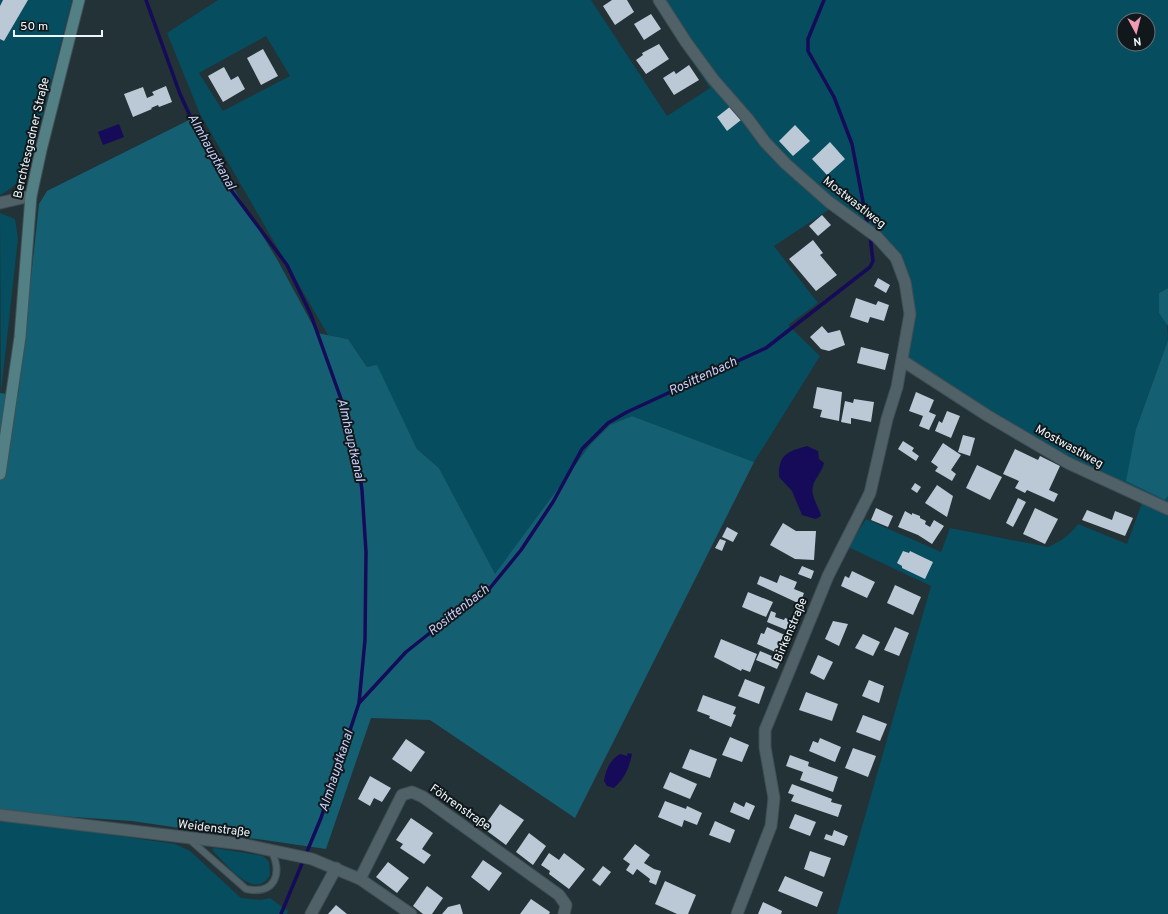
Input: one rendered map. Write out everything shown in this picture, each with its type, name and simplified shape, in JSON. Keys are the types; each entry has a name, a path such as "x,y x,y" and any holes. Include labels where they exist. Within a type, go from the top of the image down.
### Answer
{"main road":[{"name":"Berchtesgadner Straße","path":"0,474 20,337 31,196 40,150 79,0"}],"street":[{"name":"Mostwastlweg","path":"659,0 712,79 748,119 765,142 786,164 829,202 877,237 896,258 905,282 910,314 903,361 988,416 1068,463 1168,509"},
{"path":"0,203 31,196"},
{"name":"Birkenstraße","path":"737,914 771,826 774,798 765,747 765,730 828,576 870,493 887,419 903,361"},
{"name":"Föhrenstraße","path":"360,879 402,795 412,792 423,797 559,895 566,905 564,914"},
{"name":"Weidenstraße","path":"0,815 189,839 241,844 296,855 312,859 360,879 411,914"},
{"path":"311,914 336,868"}],"lane":[{"path":"189,839 246,888 256,891 265,888 274,880 277,862 271,850"}],"shaded area":[{"path":"0,0 72,0 30,164 18,182 0,195"},
{"path":"218,0 591,0 667,116 710,88 652,0 1168,0 1168,288 1159,293 1159,313 1167,323 1168,340 1136,429 1165,500 1168,496 1168,914 837,914 931,586 848,547 866,519 941,552 950,528 1048,547 1057,543 1072,532 1078,524 1127,544 1142,503 914,371 895,364 905,323 901,289 889,257 866,236 830,209 774,246 818,303 788,325 820,356 754,462 632,416 610,425 590,445 495,575 439,468 417,449 377,366 367,367 348,339 328,335 200,114 167,33","holes":["266,36 290,76 223,111 199,73"]},
{"path":"191,119 278,261 317,333 348,339 367,367 377,365 417,449 439,468 495,574 590,445 610,425 632,416 754,462 575,818 430,720 371,718 326,849 132,821 0,812 0,393 18,395 39,204 47,191"},
{"path":"119,124 124,137 103,145 98,132"},
{"path":"0,213 15,219 18,238 1,393"},
{"path":"1168,288 1168,326 1159,313 1159,293"},
{"path":"1168,340 1168,496 1165,500 1126,481 1136,429"},
{"path":"807,446 818,451 819,459 824,463 812,490 821,516 816,519 802,515 792,491 779,477 780,463 783,458 790,452"},
{"path":"628,753 632,754 624,777 614,788 607,786 604,781 609,765 620,754 627,756"},
{"path":"10,820 175,844 190,851 241,898 261,900 270,898 288,911 287,914 0,914 0,822"},
{"path":"215,848 263,856 269,862 270,875 264,882 257,884 249,883 233,872 214,852 212,849"}],"building":[{"path":"3,0 28,0 4,41 0,39 0,6"},
{"path":"612,0 627,0 634,12 615,25 603,6"},
{"path":"651,14 661,29 644,40 634,24"},
{"path":"659,44 669,59 646,74 636,60 643,55 642,53"},
{"path":"263,49 278,76 261,85 247,58"},
{"path":"689,65 699,80 674,95 663,78 674,71 676,74"},
{"path":"224,67 231,80 238,76 245,89 223,102 208,76"},
{"path":"166,86 172,102 159,107 158,105 133,117 124,94 143,87 147,98 154,95 152,92"},
{"path":"731,106 741,120 727,131 717,117"},
{"path":"795,125 810,141 793,156 779,141"},
{"path":"830,142 845,159 827,175 812,159"},
{"path":"822,215 831,225 818,236 809,226"},
{"path":"813,240 823,253 820,255 837,275 816,291 789,259"},
{"path":"878,278 890,285 886,293 874,286"},
{"path":"856,298 876,305 878,301 889,305 884,321 870,317 868,323 850,317"},
{"path":"822,326 828,333 840,330 845,345 829,351 821,349 810,337"},
{"path":"861,347 889,354 885,370 857,363"},
{"path":"817,387 842,392 839,421 820,417 822,410 813,408"},
{"path":"916,392 934,400 929,412 936,415 929,430 919,426 923,416 909,411"},
{"path":"854,399 874,402 871,422 851,418 851,424 841,422 845,401 853,403"},
{"path":"947,411 960,416 951,438 935,431 939,421 942,423"},
{"path":"963,435 975,438 970,456 958,452"},
{"path":"903,441 914,448 912,451 919,456 916,461 898,449"},
{"path":"943,443 961,455 951,470 956,474 952,481 935,471 938,467 931,462"},
{"path":"1015,449 1038,460 1040,456 1060,466 1049,490 1058,494 1054,502 1027,490 1025,493 1015,488 1019,481 1003,474"},
{"path":"977,465 1002,477 990,500 966,488"},
{"path":"915,483 921,487 917,493 911,489"},
{"path":"937,485 953,496 947,517 925,503"},
{"path":"1018,498 1026,502 1013,527 1006,523"},
{"path":"876,508 893,516 888,527 871,520"},
{"path":"1035,508 1058,519 1045,544 1023,534"},
{"path":"1087,510 1112,520 1115,511 1133,518 1125,536 1082,520"},
{"path":"905,511 912,515 912,513 920,516 920,518 926,521 925,524 930,527 934,520 944,526 932,544 918,535 898,527"},
{"path":"783,523 796,531 816,531 814,560 795,559 770,545"},
{"path":"727,527 738,533 733,542 722,537"},
{"path":"720,539 726,541 722,551 715,548"},
{"path":"903,551 909,553 910,551 933,562 925,579 902,568 902,566 897,563"},
{"path":"802,566 814,571 811,579 798,574"},
{"path":"852,571 875,582 867,598 841,586 845,576 849,578"},
{"path":"780,575 797,582 794,589 804,593 800,604 757,584 760,576 777,583"},
{"path":"895,585 921,597 913,615 887,603"},
{"path":"748,592 773,602 766,617 742,607"},
{"path":"771,611 776,613 775,617 795,621 789,631 767,622"},
{"path":"833,621 848,624 839,646 825,639"},
{"path":"767,627 787,636 780,654 757,644 761,633 764,634"},
{"path":"895,627 909,633 899,656 884,650"},
{"path":"863,634 880,642 873,656 855,648"},
{"path":"721,639 757,654 750,672 742,669 741,671 714,657"},
{"path":"760,651 781,660 777,669 756,660"},
{"path":"818,655 833,662 824,680 810,673"},
{"path":"745,679 765,687 759,704 738,696"},
{"path":"869,680 884,686 879,703 862,696"},
{"path":"806,692 838,704 832,721 799,710"},
{"path":"703,695 736,707 733,714 736,715 731,727 709,718 710,716 697,711"},
{"path":"863,715 887,724 880,741 856,732"},
{"path":"730,737 749,745 742,762 722,755"},
{"path":"820,738 841,747 835,762 809,751 813,741 818,743"},
{"path":"406,739 425,752 411,772 392,759"},
{"path":"853,748 876,756 868,777 845,768"},
{"path":"690,749 717,759 710,778 682,768"},
{"path":"790,755 809,762 808,766 838,777 833,792 800,780 803,772 786,766"},
{"path":"670,772 697,784 690,799 663,788"},
{"path":"370,776 391,788 382,802 374,798 370,806 358,799"},
{"path":"792,784 832,799 831,802 842,805 838,817 791,801 794,795 788,793"},
{"path":"665,801 686,809 687,806 702,813 697,825 684,820 682,827 658,817"},
{"path":"734,802 744,807 746,802 755,806 749,820 730,812"},
{"path":"500,804 524,820 506,845 483,828"},
{"path":"795,814 816,822 810,836 789,828"},
{"path":"411,818 433,833 422,849 431,855 424,864 400,848 403,844 396,840"},
{"path":"715,821 735,830 730,843 709,835"},
{"path":"834,830 848,836 844,846 824,839 826,834 832,836"},
{"path":"529,833 546,846 533,865 516,852"},
{"path":"635,844 650,855 644,863 661,871 656,885 649,882 650,879 637,869 633,875 626,870 630,864 623,859"},
{"path":"810,851 831,858 824,877 804,869"},
{"path":"549,853 559,860 564,853 585,869 569,889 549,874 550,871 541,865"},
{"path":"483,860 502,873 489,891 471,877"},
{"path":"388,862 409,878 397,893 376,877"},
{"path":"603,866 611,872 600,886 592,880"},
{"path":"785,876 823,892 817,907 778,891"},
{"path":"665,881 696,895 688,914 677,914 655,904"},
{"path":"427,886 443,898 432,914 423,914 413,906"},
{"path":"531,899 550,912 549,914 520,914"},
{"path":"763,902 782,911 781,914 758,914"},
{"path":"460,904 463,914 442,914 448,907"},
{"path":"336,905 347,914 328,914"}],"waterway":[{"name":"Almhauptkanal","path":"146,0 180,94 196,129 228,186 287,265 311,315 346,413 357,456 362,490 366,552 365,640 359,703 321,818 281,914"},
{"name":"Rosittenbach","path":"824,0 808,39 808,51 834,97 852,144 868,228"},
{"name":"Rosittenbach","path":"360,702 406,652 460,609 490,588 521,550 553,502 582,449 608,423 627,412 766,348 870,267 873,261 870,236"}]}
